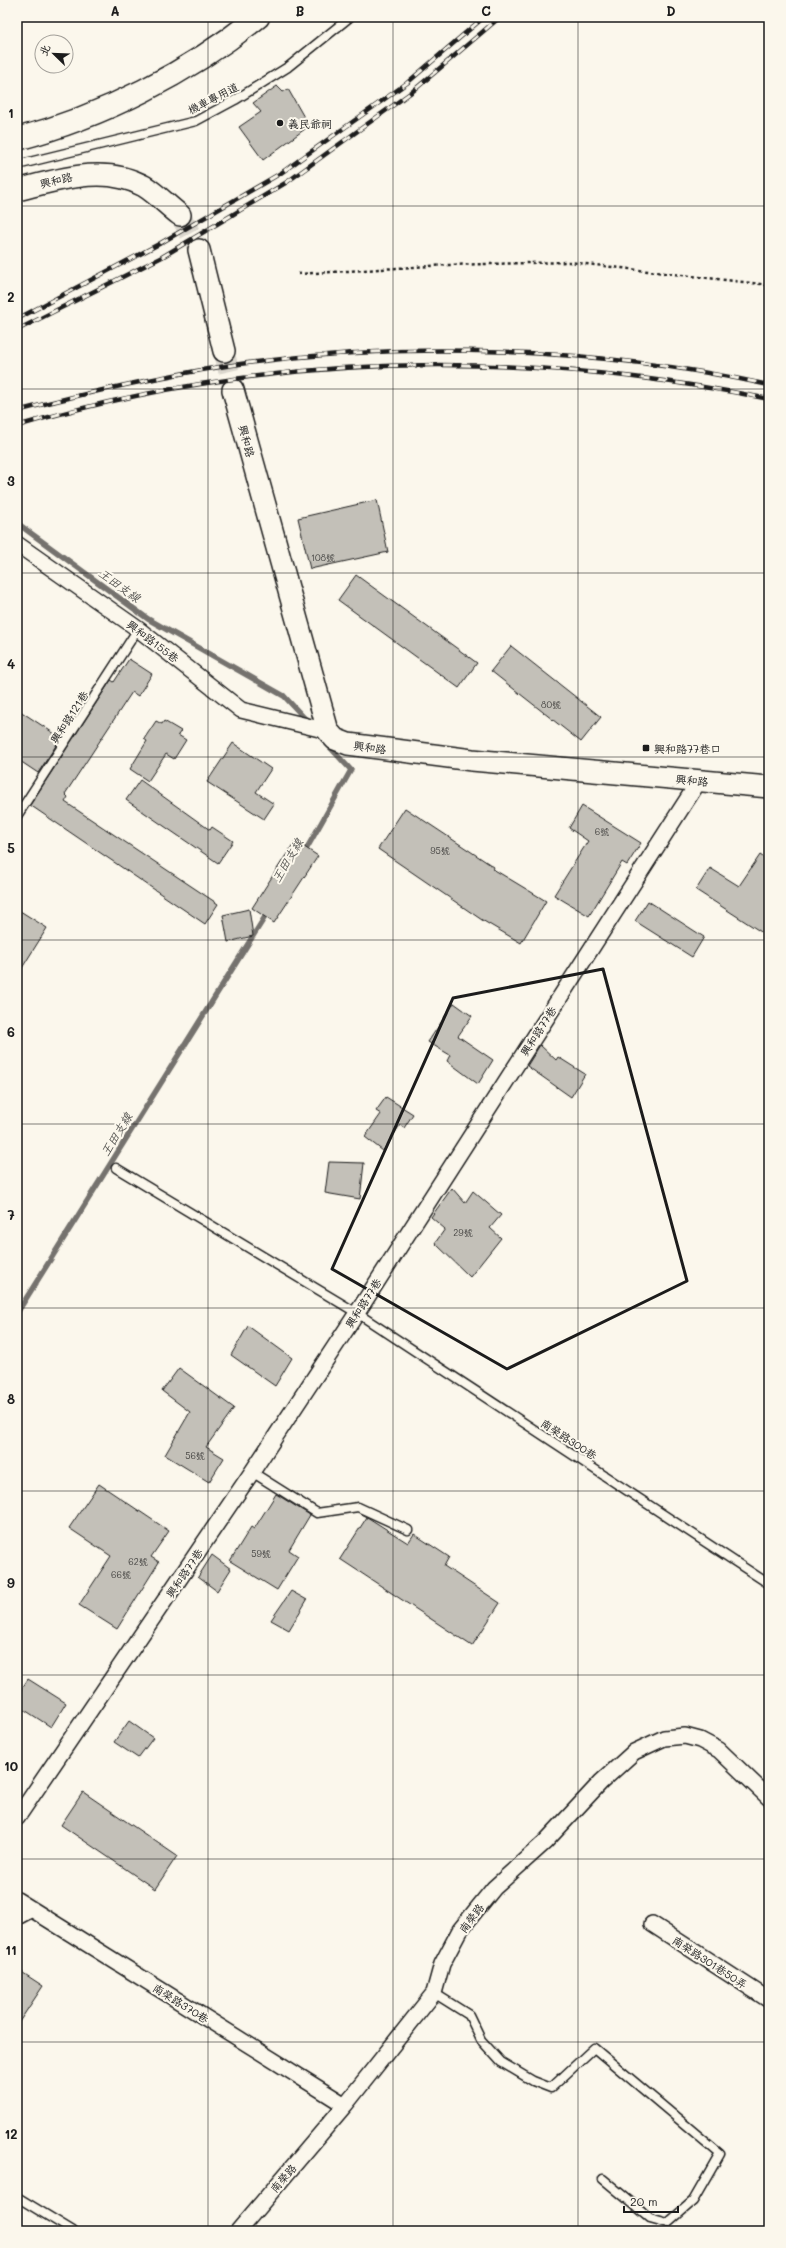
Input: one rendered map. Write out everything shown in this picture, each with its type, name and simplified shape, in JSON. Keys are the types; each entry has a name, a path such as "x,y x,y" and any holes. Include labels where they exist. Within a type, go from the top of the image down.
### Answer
{"highway":[{"path":"17,139 45,132 112,106 180,72 250,21"}],"street":[{"name":"興和路","path":"17,190 78,175 118,176 144,186 180,215"},
{"path":"199,250 224,351"},
{"name":"興和路","path":"233,390 327,731 335,739 355,745 472,760 769,787"},
{"name":"興和路155巷","path":"17,544 138,629 241,710 327,731"},
{"name":"興和路77巷","path":"17,1818 252,1472 357,1313 699,781"},
{"name":"南榮路","path":"238,2231 345,2105 434,1993 442,1964 460,1930 494,1888 545,1842 601,1782 634,1752 664,1738 685,1736 700,1740 718,1750 769,1798"},
{"name":"南榮路370巷","path":"17,1900 345,2105"},
{"path":"17,1917 32,1909"},
{"name":"南榮路301巷50弄","path":"652,1924 769,2000"}],"lane":[{"name":"機車專用道","path":"17,165 196,121 235,100 288,68 350,17"},
{"name":"興和路121巷","path":"17,816 138,629"},
{"name":"南榮路300巷","path":"116,1168 357,1313 769,1584"},
{"path":"252,1472 317,1513 358,1507 408,1530"},
{"path":"434,1993 469,2015 481,2040 501,2062 533,2081 551,2088 594,2048 720,2154 692,2201 668,2223 650,2218 602,2179"},
{"path":"17,2197 73,2231"}],"path":[{"path":"298,274 447,265 569,262 769,285"}],"highlighted area":[{"path":"603,969 687,1281 507,1369 332,1269 453,998"}],"building":[{"name":"義民爺祠","path":"277,86 283,92 288,89 309,126 263,160 239,127 261,112 253,103"},
{"path":"377,500 388,552 310,569 298,518"},
{"path":"356,575 477,663 459,688 338,600"},
{"path":"511,646 601,717 581,742 491,671"},
{"path":"129,659 152,674 138,696 132,692 65,794 68,797 65,802 218,904 205,924 30,805 111,680 114,682"},
{"path":"17,709 61,738 38,773 17,759"},
{"path":"156,721 162,724 164,721 181,731 178,735 186,740 174,759 166,754 148,781 130,769 147,741 144,739"},
{"path":"233,743 271,769 256,792 274,804 264,819 207,782"},
{"path":"140,780 210,830 212,827 233,841 218,863 126,800"},
{"path":"582,806 641,843 627,865 622,862 589,916 554,895 588,841 569,828"},
{"path":"405,808 494,867 493,869 546,901 521,943 482,920 378,849"},
{"path":"295,841 318,856 274,923 252,908"},
{"path":"760,855 769,861 769,937 696,890 710,868 739,886"},
{"path":"648,901 704,937 692,957 635,921"},
{"path":"17,909 47,928 17,976"},
{"path":"249,909 253,936 228,942 223,915"},
{"path":"454,1003 472,1016 458,1036 493,1060 478,1084 447,1061 450,1055 428,1042"},
{"path":"540,1045 556,1060 558,1057 585,1074 571,1097 527,1066"},
{"path":"386,1097 413,1114 404,1128 400,1125 383,1151 365,1137 381,1114 376,1111"},
{"path":"329,1162 364,1163 360,1199 325,1193"},
{"path":"452,1188 465,1203 473,1191 501,1215 490,1228 501,1238 470,1277 435,1243 445,1229 431,1217"},
{"path":"248,1326 292,1358 275,1386 231,1355"},
{"path":"179,1368 234,1408 206,1447 224,1458 209,1482 165,1455 190,1412 162,1391"},
{"path":"99,1484 169,1531 151,1557 159,1562 117,1629 79,1605 111,1556 69,1528"},
{"path":"276,1494 310,1515 289,1550 298,1556 277,1590 230,1561 251,1527 254,1529"},
{"path":"367,1517 408,1543 414,1534 449,1557 444,1566 500,1603 472,1646 340,1559"},
{"path":"212,1555 231,1569 217,1591 198,1577"},
{"path":"291,1591 307,1600 289,1630 271,1620"},
{"path":"28,1679 66,1703 51,1727 17,1705 17,1696"},
{"path":"129,1721 153,1738 138,1758 114,1742"},
{"path":"83,1792 177,1856 155,1889 61,1825"},
{"path":"17,1969 43,1986 17,2025"}],"waterway":[{"name":"王田支線","path":"17,523 148,619 284,696 308,722"},
{"name":"王田支線","path":"303,855 351,770 327,744"},
{"name":"王田支線","path":"17,1313 268,912"}],"tunnel":[{"path":"180,215 199,250"},
{"path":"224,351 233,390"}],"railway":[{"path":"17,319 159,244 281,173 407,83 484,17"},
{"path":"17,330 162,257 287,182 413,91 500,17"},
{"path":"17,411 121,386 200,370 292,358 360,353 429,351 567,355 636,362 703,372 769,385"},
{"path":"17,426 110,402 204,383 297,371 391,366 485,366 580,371 674,382 769,399"}],"place":[{"name":"義民爺祠","path":"280,123"},
{"name":"興和路77巷口","path":"646,748"}]}
